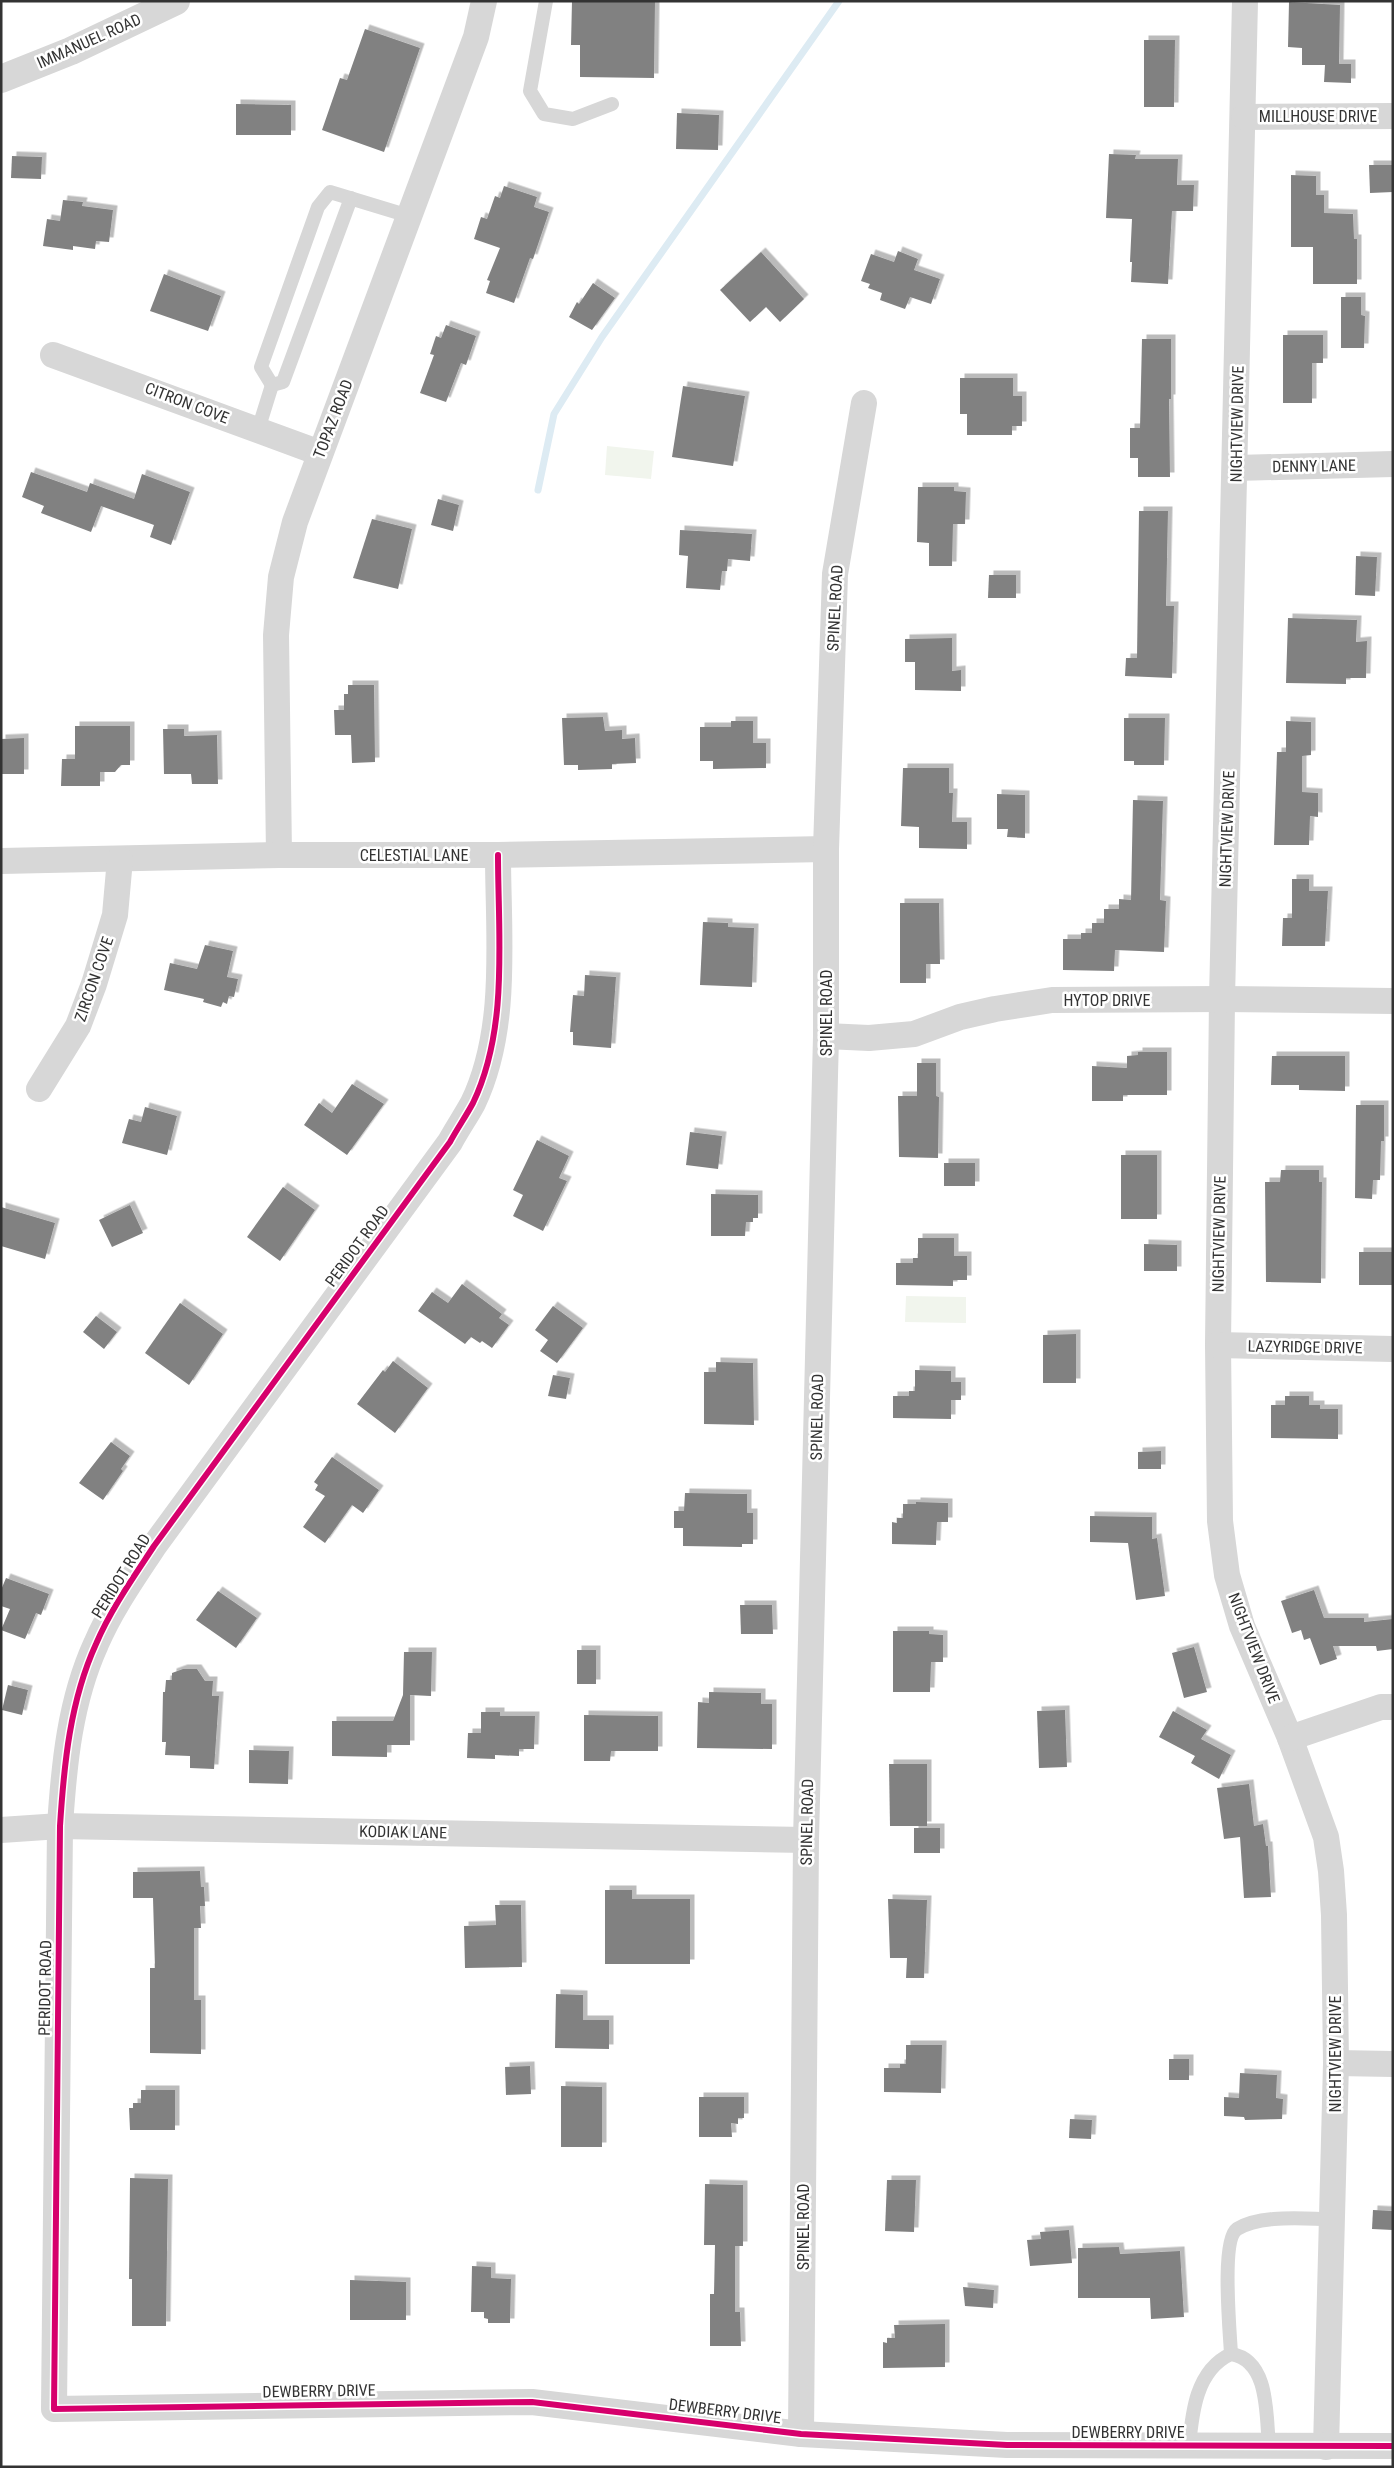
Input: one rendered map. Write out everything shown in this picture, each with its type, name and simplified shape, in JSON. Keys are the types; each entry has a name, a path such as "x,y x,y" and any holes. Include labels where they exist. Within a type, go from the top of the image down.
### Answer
{"street":[{"name":"IMMANUEL ROAD","path":"1,79 71,51 176,1"},
{"name":"TOPAZ ROAD","path":"279,855 276,634 280,577 295,522 320,453 476,38 484,1"},
{"name":"NIGHTVIEW DRIVE","path":"1245,1 1236,468 1222,999 1218,1346 1220,1521 1227,1575 1242,1626 1290,1738 1326,1837 1330,1863 1334,1915 1336,2063 1326,2447"},
{"name":"MILLHOUSE DRIVE","path":"1244,117 1393,116"},
{"name":"CITRON COVE","path":"54,355 320,453"},
{"name":"SPINEL ROAD","path":"802,2434 806,1840 826,1036 826,849 835,574 864,403"},
{"name":"DENNY LANE","path":"1236,468 1393,464"},
{"name":"CELESTIAL LANE","path":"1,861 120,860 279,855 498,855 826,849"},
{"name":"PERIDOT ROAD","path":"54,2409 60,1826 64,1766 77,1697 95,1645 119,1601 154,1546 450,1142 473,1102 487,1062 496,1017 498,855"},
{"name":"ZIRCON COVE","path":"39,1089 78,1026 94,984 115,915 120,860"},
{"name":"HYTOP DRIVE","path":"826,1036 869,1038 914,1034 960,1017 995,1008 1052,1000 1222,999 1393,1002"},
{"name":"LAZYRIDGE DRIVE","path":"1218,1346 1393,1349"},
{"path":"1290,1738 1381,1707 1393,1707"},
{"name":"KODIAK LANE","path":"1,1830 60,1826 806,1840"},
{"path":"1336,2063 1393,2064"},
{"name":"DEWBERRY DRIVE","path":"54,2409 532,2402 802,2434 1007,2445 1393,2446"}],"lane":[{"path":"546,1 530,91 544,114 573,120 612,104"},
{"path":"258,430 272,385 261,367 318,207 330,192 409,216"},
{"path":"272,385 283,382 351,198"},
{"path":"1231,2354 1228,2269 1230,2239 1236,2230 1260,2220 1332,2219"},
{"path":"1189,2446 1195,2399 1212,2369 1222,2358 1231,2354 1248,2359 1257,2372 1263,2393 1269,2447"}],"shaded area":[{"path":"607,446 654,451 651,479 605,475"},
{"path":"906,1296 966,1297 966,1323 905,1322"}],"building":[{"path":"572,1 655,1 654,78 580,77 580,45 571,45"},
{"path":"1289,2 1340,5 1339,64 1351,64 1351,83 1324,82 1325,65 1302,65 1302,48 1288,47"},
{"path":"365,29 420,48 384,152 322,130 340,78 347,80"},
{"path":"1144,40 1175,40 1174,107 1144,107"},
{"path":"236,104 291,105 291,135 236,135"},
{"path":"677,113 719,115 718,150 676,149"},
{"path":"1109,154 1136,155 1135,159 1178,159 1177,185 1194,185 1193,211 1172,211 1168,284 1131,282 1132,219 1106,218"},
{"path":"12,156 42,157 41,179 11,178"},
{"path":"1369,165 1393,165 1393,192 1370,193"},
{"path":"1291,175 1316,176 1316,195 1324,195 1324,213 1353,214 1354,239 1357,239 1357,284 1313,284 1313,247 1291,247"},
{"path":"504,186 537,197 534,207 549,212 533,259 530,258 514,303 486,293 490,281 487,280 500,248 474,239 481,217 487,219 495,196 500,198"},
{"path":"63,200 83,202 82,206 113,210 109,242 96,241 95,249 73,246 73,250 43,246 47,219 60,221"},
{"path":"898,251 918,259 914,270 940,279 931,304 910,297 905,309 880,300 882,293 868,288 870,284 861,281 871,254 894,262"},
{"path":"761,252 804,299 780,322 766,307 750,322 720,290"},
{"path":"164,274 221,296 208,331 150,311"},
{"path":"593,283 615,298 592,330 569,317 577,302 579,304"},
{"path":"1341,297 1361,297 1361,315 1365,316 1364,348 1341,348"},
{"path":"446,325 476,336 466,365 461,363 446,402 420,393 434,355 430,354 436,336 441,338"},
{"path":"1283,335 1323,335 1323,363 1312,363 1312,403 1283,403"},
{"path":"1142,339 1171,339 1171,399 1169,399 1170,477 1138,477 1138,458 1130,458 1130,428 1140,428"},
{"path":"960,378 1013,378 1013,396 1022,396 1022,426 1012,426 1012,435 967,435 967,414 960,414"},
{"path":"683,386 745,396 733,466 672,457"},
{"path":"31,472 87,492 90,483 134,499 142,474 190,492 171,545 150,537 154,525 101,506 91,532 41,513 44,506 22,497"},
{"path":"918,487 954,487 954,491 966,492 965,524 953,524 952,566 929,566 929,543 917,542"},
{"path":"438,499 459,505 453,531 431,525"},
{"path":"1139,511 1168,511 1166,606 1174,606 1172,678 1125,676 1126,658 1137,658"},
{"path":"372,519 412,529 398,589 353,578"},
{"path":"680,530 752,534 750,561 728,559 727,571 722,571 720,590 686,588 688,556 679,555"},
{"path":"1356,556 1377,557 1375,596 1355,595"},
{"path":"989,575 1016,575 1016,598 988,598"},
{"path":"1288,618 1357,620 1356,642 1367,641 1366,678 1346,678 1346,684 1286,683"},
{"path":"952,638 952,671 961,670 961,691 915,690 915,662 905,662 905,639"},
{"path":"348,685 374,685 375,762 352,763 351,735 335,735 334,710 344,710 344,694 348,694"},
{"path":"603,717 605,731 622,730 622,739 635,738 636,763 612,764 612,769 578,770 578,765 564,765 562,718"},
{"path":"1124,718 1165,718 1164,765 1134,765 1134,761 1124,761"},
{"path":"731,721 753,721 753,743 766,743 766,768 713,769 713,761 700,761 700,727 731,727"},
{"path":"1286,721 1311,722 1311,755 1302,756 1302,792 1318,793 1318,817 1310,816 1309,845 1274,845 1277,752 1286,752"},
{"path":"75,726 130,726 130,765 121,765 115,772 100,772 100,786 61,786 62,759 75,759"},
{"path":"163,729 184,729 184,736 217,735 218,784 192,784 191,774 164,774"},
{"path":"24,738 24,774 1,774 1,739"},
{"path":"903,768 949,768 949,793 953,793 952,822 967,822 967,849 919,848 919,827 901,826"},
{"path":"997,794 1025,795 1025,838 1007,837 1008,829 997,829"},
{"path":"1133,800 1163,801 1160,900 1166,901 1164,952 1115,950 1114,971 1063,970 1063,939 1081,939 1081,933 1092,933 1092,923 1104,923 1104,909 1119,909 1119,899 1131,900"},
{"path":"1292,879 1309,879 1309,891 1328,891 1325,946 1282,946 1283,918 1292,918"},
{"path":"900,903 939,903 940,964 926,964 926,983 900,983"},
{"path":"703,922 728,923 728,927 754,928 752,987 700,985"},
{"path":"205,945 233,951 227,977 238,979 234,997 229,996 227,1004 223,1002 221,1007 203,1002 204,999 164,990 170,963 197,969"},
{"path":"585,975 616,977 611,1048 573,1045 573,1032 570,1032 573,995 584,996"},
{"path":"1138,1052 1167,1052 1167,1095 1123,1095 1123,1101 1092,1101 1092,1066 1127,1068 1127,1056 1138,1055"},
{"path":"1272,1056 1345,1056 1345,1091 1299,1090 1299,1085 1271,1085"},
{"path":"917,1063 936,1063 936,1096 939,1097 938,1158 899,1157 898,1096 917,1096"},
{"path":"352,1084 384,1104 347,1155 304,1125 319,1103 332,1113"},
{"path":"1356,1105 1384,1105 1384,1141 1381,1141 1380,1180 1373,1180 1372,1199 1355,1198"},
{"path":"145,1107 177,1116 167,1155 122,1143 129,1119 141,1122"},
{"path":"690,1132 722,1136 718,1169 686,1165"},
{"path":"537,1140 569,1156 559,1178 567,1181 543,1231 513,1216 523,1195 513,1190"},
{"path":"1121,1155 1157,1155 1157,1219 1121,1219"},
{"path":"944,1163 975,1163 975,1186 944,1186"},
{"path":"1281,1170 1319,1170 1319,1182 1322,1182 1321,1283 1266,1282 1265,1182 1280,1182"},
{"path":"283,1187 315,1210 280,1261 247,1237"},
{"path":"711,1194 758,1195 758,1218 753,1218 753,1222 746,1222 745,1236 711,1236"},
{"path":"130,1205 143,1233 112,1247 99,1220"},
{"path":"1,1207 55,1223 45,1259 1,1246"},
{"path":"918,1238 954,1238 954,1256 967,1256 967,1280 953,1280 953,1286 896,1285 896,1263 913,1263 913,1258 918,1258"},
{"path":"1144,1244 1177,1245 1177,1271 1144,1271"},
{"path":"1359,1252 1393,1252 1393,1285 1359,1285"},
{"path":"462,1284 502,1314 499,1318 509,1325 492,1348 482,1341 480,1343 471,1337 465,1344 418,1311 432,1292 448,1303"},
{"path":"180,1303 223,1334 189,1385 145,1353"},
{"path":"553,1306 583,1328 557,1363 540,1351 548,1340 535,1330"},
{"path":"96,1316 117,1332 104,1349 83,1332"},
{"path":"1076,1334 1076,1383 1043,1383 1043,1335"},
{"path":"393,1361 428,1388 395,1433 357,1404 383,1370 385,1372"},
{"path":"716,1362 753,1363 754,1425 704,1424 704,1372 716,1372"},
{"path":"915,1370 951,1371 951,1382 961,1382 961,1400 951,1400 951,1419 893,1418 893,1396 909,1396 909,1391 915,1391"},
{"path":"553,1375 570,1378 566,1399 548,1396"},
{"path":"1285,1396 1309,1396 1309,1405 1320,1405 1320,1409 1338,1409 1338,1439 1271,1438 1271,1405 1285,1405"},
{"path":"111,1442 130,1456 121,1469 123,1471 103,1500 79,1483"},
{"path":"1161,1451 1161,1469 1138,1469 1138,1452"},
{"path":"332,1457 379,1490 363,1513 352,1505 325,1543 303,1527 325,1496 315,1490 318,1485 314,1482"},
{"path":"685,1493 747,1494 747,1513 753,1513 753,1544 742,1544 742,1547 683,1546 683,1528 674,1528 674,1511 684,1511"},
{"path":"916,1502 948,1503 948,1522 937,1522 936,1545 892,1544 892,1522 897,1523 897,1518 903,1518 903,1504 916,1504"},
{"path":"1090,1516 1152,1517 1152,1539 1157,1538 1165,1596 1136,1600 1128,1543 1090,1542"},
{"path":"6,1578 49,1594 41,1615 36,1613 25,1639 1,1630 10,1609 1,1606 1,1590"},
{"path":"1314,1590 1324,1618 1364,1618 1364,1622 1393,1619 1393,1649 1377,1651 1376,1646 1333,1646 1337,1659 1320,1665 1310,1638 1304,1640 1301,1630 1292,1633 1281,1601"},
{"path":"218,1591 257,1618 236,1648 196,1620"},
{"path":"740,1605 772,1605 773,1634 741,1634"},
{"path":"893,1631 929,1631 929,1634 943,1635 943,1662 931,1662 930,1692 893,1692"},
{"path":"1194,1647 1207,1692 1184,1698 1172,1653"},
{"path":"577,1650 596,1650 596,1684 577,1684"},
{"path":"404,1652 432,1652 431,1696 410,1695 410,1745 387,1745 387,1757 332,1756 332,1721 393,1721 403,1695"},
{"path":"183,1669 197,1669 205,1681 213,1681 212,1696 219,1696 214,1769 190,1768 190,1756 165,1755 166,1742 162,1742 163,1692 165,1692 166,1680 172,1680 172,1673"},
{"path":"8,1685 28,1690 22,1715 2,1710"},
{"path":"709,1692 761,1693 761,1704 772,1704 772,1749 697,1748 698,1702 709,1703"},
{"path":"1065,1710 1067,1767 1039,1768 1037,1711"},
{"path":"1173,1711 1207,1730 1201,1739 1231,1755 1219,1779 1191,1763 1195,1756 1159,1737"},
{"path":"481,1712 500,1712 500,1716 535,1716 534,1749 519,1749 519,1756 495,1755 495,1759 467,1758 468,1733 481,1733"},
{"path":"584,1715 658,1716 658,1751 611,1751 610,1761 584,1761"},
{"path":"249,1750 289,1751 288,1784 249,1783"},
{"path":"889,1764 927,1764 927,1826 890,1826"},
{"path":"1249,1784 1254,1826 1263,1824 1266,1846 1268,1846 1271,1897 1244,1898 1240,1837 1224,1839 1217,1788"},
{"path":"914,1828 940,1828 940,1853 914,1853"},
{"path":"200,1871 201,1887 204,1887 205,1906 200,1906 201,1928 194,1928 194,2000 201,2000 201,2054 150,2053 150,1968 155,1968 153,1898 133,1898 133,1872"},
{"path":"605,1890 632,1890 632,1899 690,1899 690,1964 605,1964"},
{"path":"888,1899 927,1900 924,1978 906,1978 907,1958 890,1958"},
{"path":"495,1905 521,1905 522,1967 465,1968 464,1926 496,1925"},
{"path":"556,1994 583,1995 583,2020 609,2020 609,2049 555,2048"},
{"path":"906,2045 942,2045 941,2093 884,2092 884,2068 900,2068 900,2064 906,2064"},
{"path":"1169,2059 1189,2059 1189,2080 1169,2080"},
{"path":"530,2066 531,2094 506,2095 505,2067"},
{"path":"1240,2073 1277,2075 1276,2098 1283,2099 1282,2119 1245,2120 1244,2117 1224,2116 1224,2097 1239,2098"},
{"path":"561,2086 602,2087 602,2147 561,2147"},
{"path":"141,2090 175,2090 175,2130 130,2130 129,2108 133,2108 133,2103 141,2103"},
{"path":"699,2097 744,2097 744,2118 738,2118 738,2124 731,2123 732,2137 699,2137"},
{"path":"1070,2119 1092,2120 1091,2139 1069,2138"},
{"path":"130,2178 168,2179 166,2326 132,2326 132,2279 129,2279"},
{"path":"887,2180 916,2180 914,2232 885,2231"},
{"path":"705,2184 743,2185 743,2246 735,2246 735,2312 740,2312 741,2346 710,2346 710,2294 714,2294 715,2245 704,2245"},
{"path":"1373,2210 1393,2211 1393,2230 1372,2229"},
{"path":"1069,2230 1072,2263 1030,2266 1027,2240 1041,2239 1040,2232"},
{"path":"1119,2247 1120,2254 1180,2251 1184,2317 1151,2319 1150,2298 1078,2298 1078,2248"},
{"path":"472,2266 491,2267 491,2278 511,2279 510,2323 488,2323 488,2319 484,2318 484,2312 471,2312"},
{"path":"350,2280 406,2282 406,2320 350,2320"},
{"path":"963,2287 994,2290 993,2308 965,2306"},
{"path":"945,2324 945,2367 883,2368 883,2342 887,2343 887,2338 895,2338 894,2325"}],"waterway":[{"path":"538,490 554,414 602,337 839,1"}],"cycle path":[{"path":"498,855 500,949 497,1013 492,1044 484,1074 473,1103 450,1142 154,1546 108,1618 87,1666 80,1688 66,1756 60,1826 54,2409 532,2402 801,2434 1007,2445 1393,2446"}]}
